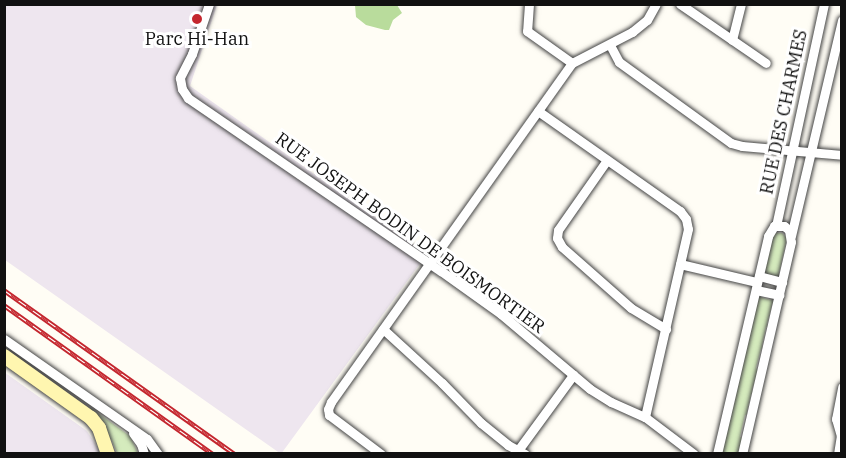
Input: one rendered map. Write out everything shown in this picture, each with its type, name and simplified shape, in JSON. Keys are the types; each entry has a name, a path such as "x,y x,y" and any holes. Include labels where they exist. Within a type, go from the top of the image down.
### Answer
{"main road":[{"path":"4,356 91,418 99,428 108,451"}],"street":[{"name":"RUE JOSEPH BODIN DE BOISMORTIER","path":"208,4 192,54 180,78 182,89 188,98 501,314 573,375 610,402 645,417 694,453"},
{"path":"529,4 527,31 572,63"},
{"path":"381,453 334,420 328,409 572,63 584,55 610,45 646,20 657,4"},
{"path":"680,4 766,63"},
{"path":"732,40 741,4"},
{"name":"RUE DES CHARMES","path":"717,453 768,236 776,226 824,4"},
{"name":"RUE DES CHARMES","path":"742,453 779,296 790,237 842,20"},
{"path":"610,45 619,62 730,142 742,146 792,152 842,155"},
{"path":"538,111 680,211 688,229 645,417"},
{"path":"607,160 558,230 557,238 562,247 631,308 666,329"},
{"path":"776,226 787,227 790,237"},
{"path":"680,264 757,283 782,282"},
{"path":"757,283 779,296"},
{"path":"383,329 442,383 466,410 519,452 573,375"},
{"path":"4,339 147,439 158,453"},
{"path":"838,453 840,436 836,419 842,387"},
{"path":"127,427 141,444 144,453"}],"shaded area":[{"path":"5,4 217,5 190,86 427,254 281,454 5,260"},
{"path":"4,372 87,431 101,453 5,453"}],"green space":[{"path":"355,5 397,5 402,13 393,20 389,30 385,30 366,25 356,17"},
{"path":"775,233 782,233 787,238 780,277 762,273 771,244 769,242"},
{"path":"756,296 775,301 767,324 769,326 766,327 762,346 764,348 761,349 756,368 758,370 752,390 754,392 751,394 748,414 745,415 739,453 720,454 732,413 730,411 733,409 737,390 735,389 738,387 742,368 740,365 743,364 747,346 745,343 748,343 752,324 750,321 753,320 758,302"},
{"path":"91,408 130,436 138,453 117,453 112,441 89,410"}],"railway":[{"path":"4,290 235,454"},
{"path":"4,305 213,454"}],"place":[{"name":"Parc Hi-Han","path":"197,19"}]}
